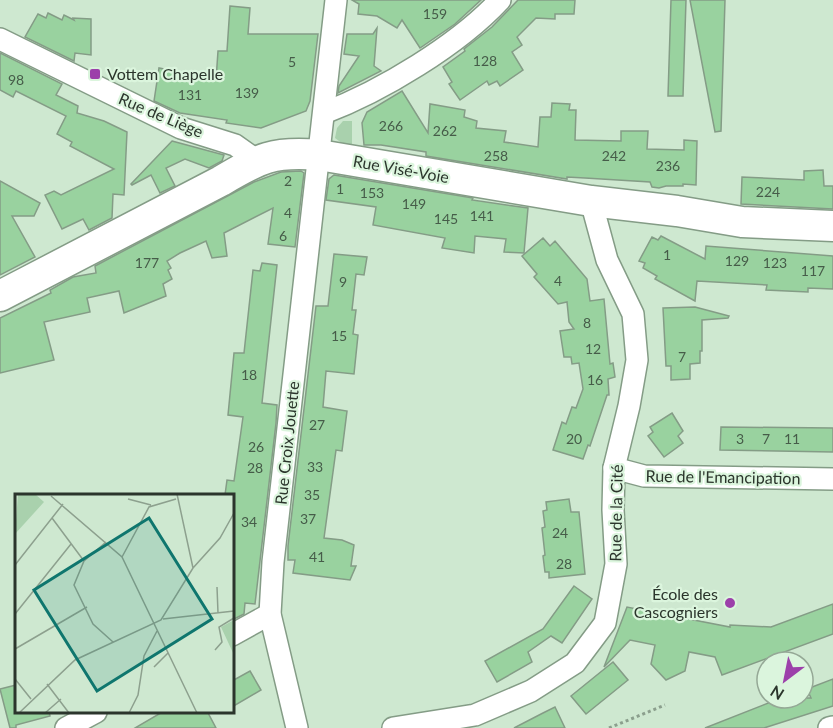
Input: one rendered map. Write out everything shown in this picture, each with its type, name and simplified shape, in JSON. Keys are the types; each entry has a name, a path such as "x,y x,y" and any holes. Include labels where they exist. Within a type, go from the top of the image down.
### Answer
{"street":[{"name":"Rue Croix Jouette","path":"297,728 270,614 273,562 336,0"},
{"path":"324,113 352,103 445,48 500,0"},
{"name":"Rue de Liège","path":"0,39 181,128 235,146 256,160"},
{"name":"Rue Visé-Voie","path":"0,296 221,181 256,160 294,153 319,155 591,201 677,211 741,222 833,226"},
{"name":"Rue de la Cité","path":"393,728 476,722 575,663 605,623 616,564 613,510 614,468 630,406 638,360 633,314 607,260 591,201"},
{"name":"Rue de l'Emancipation","path":"614,468 644,476 833,479"},
{"path":"234,634 270,614"},
{"path":"66,728 92,713"}],"path":[{"path":"609,728 665,705"}],"green space":[{"path":"343,121 352,121 352,145 343,144 335,138 337,128"}],"building":[{"path":"352,0 481,0 455,24 420,48 402,20 397,28 377,16 358,14 359,4"},
{"path":"518,0 575,0 574,14 555,14 555,19 536,18 517,37 522,45 512,52 523,70 500,86 497,81 489,85 487,81 460,100 449,84 452,82 443,67 492,27"},
{"path":"671,0 686,0 683,96 668,96"},
{"path":"690,0 725,0 721,131 715,132"},
{"path":"230,6 250,8 248,34 318,34 310,101 306,111 261,128 180,113 154,101 159,68 216,80 218,51 227,51"},
{"path":"48,13 62,20 64,15 74,20 73,18 91,19 91,55 75,53 74,61 25,37 38,14 46,18"},
{"path":"377,28 374,66 381,71 338,93 339,86 359,56 344,54 347,34 373,34"},
{"path":"0,53 62,84 56,95 78,106 77,113 104,121 127,132 124,195 113,194 112,218 89,230 83,219 62,229 45,195 54,191 61,195 114,169 70,146 72,142 57,134 66,116 16,91 13,97 0,90"},
{"path":"402,91 428,133 430,104 465,110 464,117 477,121 476,128 506,131 504,142 538,147 540,117 551,117 552,103 570,104 569,110 576,110 575,140 621,141 621,131 648,131 647,149 684,150 684,140 697,141 696,185 683,184 683,186 659,188 652,187 650,182 567,177 567,179 426,156 426,152 381,145 364,145 362,123 367,112"},
{"path":"172,141 224,155 222,161 209,168 185,159 166,168 175,186 160,193 151,175 132,185 131,184"},
{"path":"823,170 824,186 833,186 833,209 741,204 742,177 804,180 804,171"},
{"path":"301,171 304,173 295,247 268,244 273,208 224,233 227,256 212,258 206,241 167,261 171,268 168,270 172,279 163,284 166,296 124,313 119,291 87,298 90,312 44,322 54,360 0,373 0,318 51,293 50,290 73,277 96,273 95,266 254,182 281,172"},
{"path":"334,175 528,208 524,253 504,252 506,239 475,236 474,253 442,248 445,238 373,225 376,207 326,200 329,179"},
{"path":"0,181 40,203 34,216 12,216 35,257 0,275"},
{"path":"661,236 705,259 706,246 833,256 833,289 808,288 808,292 766,290 767,285 697,281 695,301 655,279 657,276 643,268 645,263 639,261 652,237 658,240"},
{"path":"543,238 550,246 555,241 587,279 590,301 604,299 610,364 613,363 615,377 608,379 609,395 607,395 590,446 588,445 583,459 553,450 562,422 566,424 572,407 576,408 583,389 579,363 572,364 571,357 564,357 560,331 574,329 569,322 567,302 558,304 534,277 537,274 522,256"},
{"path":"334,254 367,257 364,275 356,274 352,310 356,310 353,334 358,335 354,374 326,371 323,407 347,411 342,451 336,450 324,538 342,540 354,545 351,566 356,566 350,580 293,573 295,560 288,560 316,306 328,306"},
{"path":"262,263 277,265 262,403 277,405 276,423 255,604 245,603 244,614 234,619 234,494 225,494 227,480 234,481 243,417 228,415 234,353 244,353 253,270 260,271"},
{"path":"695,307 729,316 728,318 702,320 700,363 690,364 690,379 671,380 671,366 666,366 663,308"},
{"path":"672,413 683,431 678,436 683,443 664,457 648,436 653,432 650,427"},
{"path":"721,427 833,428 833,452 720,450"},
{"path":"569,499 571,512 579,512 585,574 549,578 549,572 545,572 543,556 545,555 542,528 545,527 543,511 547,510 546,502"},
{"path":"574,586 592,599 562,643 551,636 528,652 532,662 497,682 485,661 543,629"},
{"path":"833,604 833,634 790,650 755,650 755,663 722,675 715,657 689,652 685,671 666,680 651,664 655,645 630,640 604,667 627,607 730,627 730,625 771,627"},
{"path":"613,662 628,680 586,714 571,696"},
{"path":"250,671 261,690 234,706 234,680"},
{"path":"833,679 833,706 764,728 705,728 755,708 815,710 815,686"},
{"path":"15,685 15,713 49,713 50,716 10,728 0,689"},
{"path":"555,707 565,728 514,728 543,713"},
{"path":"161,713 208,713 216,728 135,728"}],"place":[{"name":"Vottem Chapelle","path":"95,74"},
{"name":"École des Cascogniers","path":"730,603"}]}
